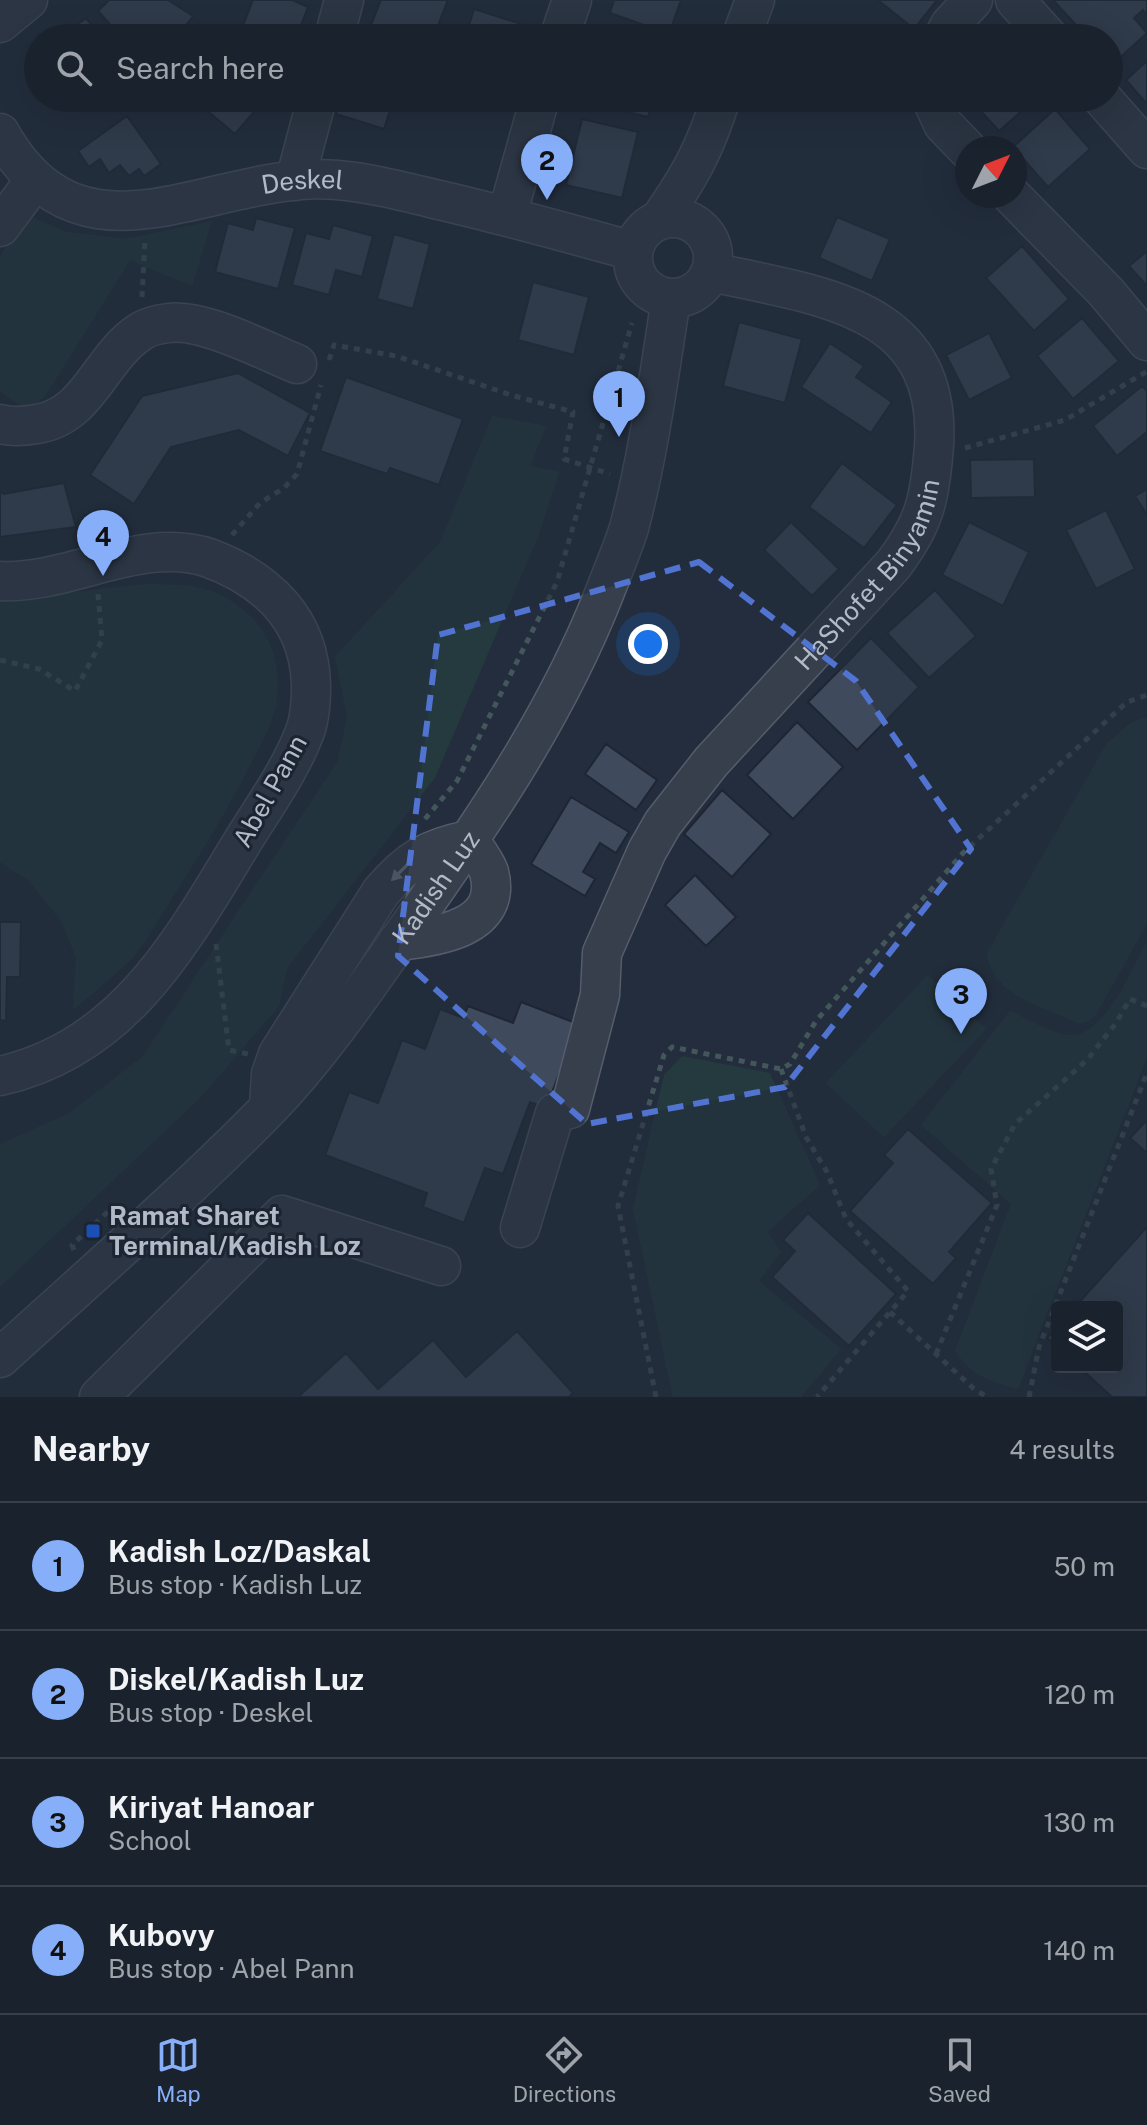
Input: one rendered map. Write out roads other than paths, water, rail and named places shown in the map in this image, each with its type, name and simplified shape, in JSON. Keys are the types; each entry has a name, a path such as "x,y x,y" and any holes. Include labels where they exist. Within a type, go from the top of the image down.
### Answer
{"street":[{"path":"0,23 28,0"},
{"path":"338,24 344,0"},
{"path":"564,24 572,0"},
{"path":"746,24 755,0"},
{"path":"951,24 973,0"},
{"path":"1015,0 1036,24"},
{"path":"295,181 313,112"},
{"path":"507,216 536,112"},
{"path":"710,134 710,255 707,281 691,295 671,299 650,292 642,284 636,274 633,251 642,232 660,219 693,172 717,112"},
{"path":"937,112 943,124 955,136"},
{"path":"1114,112 1147,149"},
{"name":"Deskel","path":"0,133 11,153 35,180 57,195 83,206 113,211 146,211 249,188 335,179 507,216 633,251"},
{"path":"0,227 35,180"},
{"path":"1024,208 1106,292 1147,341"},
{"path":"660,219 682,218 702,229 710,255"},
{"name":"HaShofet Binyamin","path":"520,1228 555,1113 570,1109 600,995 602,953 647,851 663,823 711,762 872,589 913,540 931,489 935,417 929,386 912,353 895,332 834,300 710,255"},
{"name":"Kadish Luz","path":"0,1358 269,1107 307,1067 469,840 530,743 584,644 628,530 648,443 671,299"},
{"path":"0,424 51,422 95,385 124,346 141,330 171,322 200,325 297,364"},
{"name":"Abel Pann","path":"0,581 46,576 163,552 187,552 210,559 265,588 282,605 299,632 310,660 311,696 305,731 290,764 179,946 157,974 130,1004 59,1057 24,1071 0,1076"},
{"path":"269,1107 271,1074 278,1054 381,892 415,858 469,840 489,874 488,900 481,913 461,928 398,941"},
{"path":"99,1397 282,1215 441,1266"}],"place":[{"name":"Diskel/Kadish Luz","path":"547,200"},
{"name":"Kadish Loz/Daskal","path":"619,437"},
{"name":"Kubovy","path":"103,576"},
{"name":"Kiriyat Hanoar","path":"961,1034"},
{"name":"Ramat Sharet Terminal/Kadish Loz","path":"93,1231"}]}
